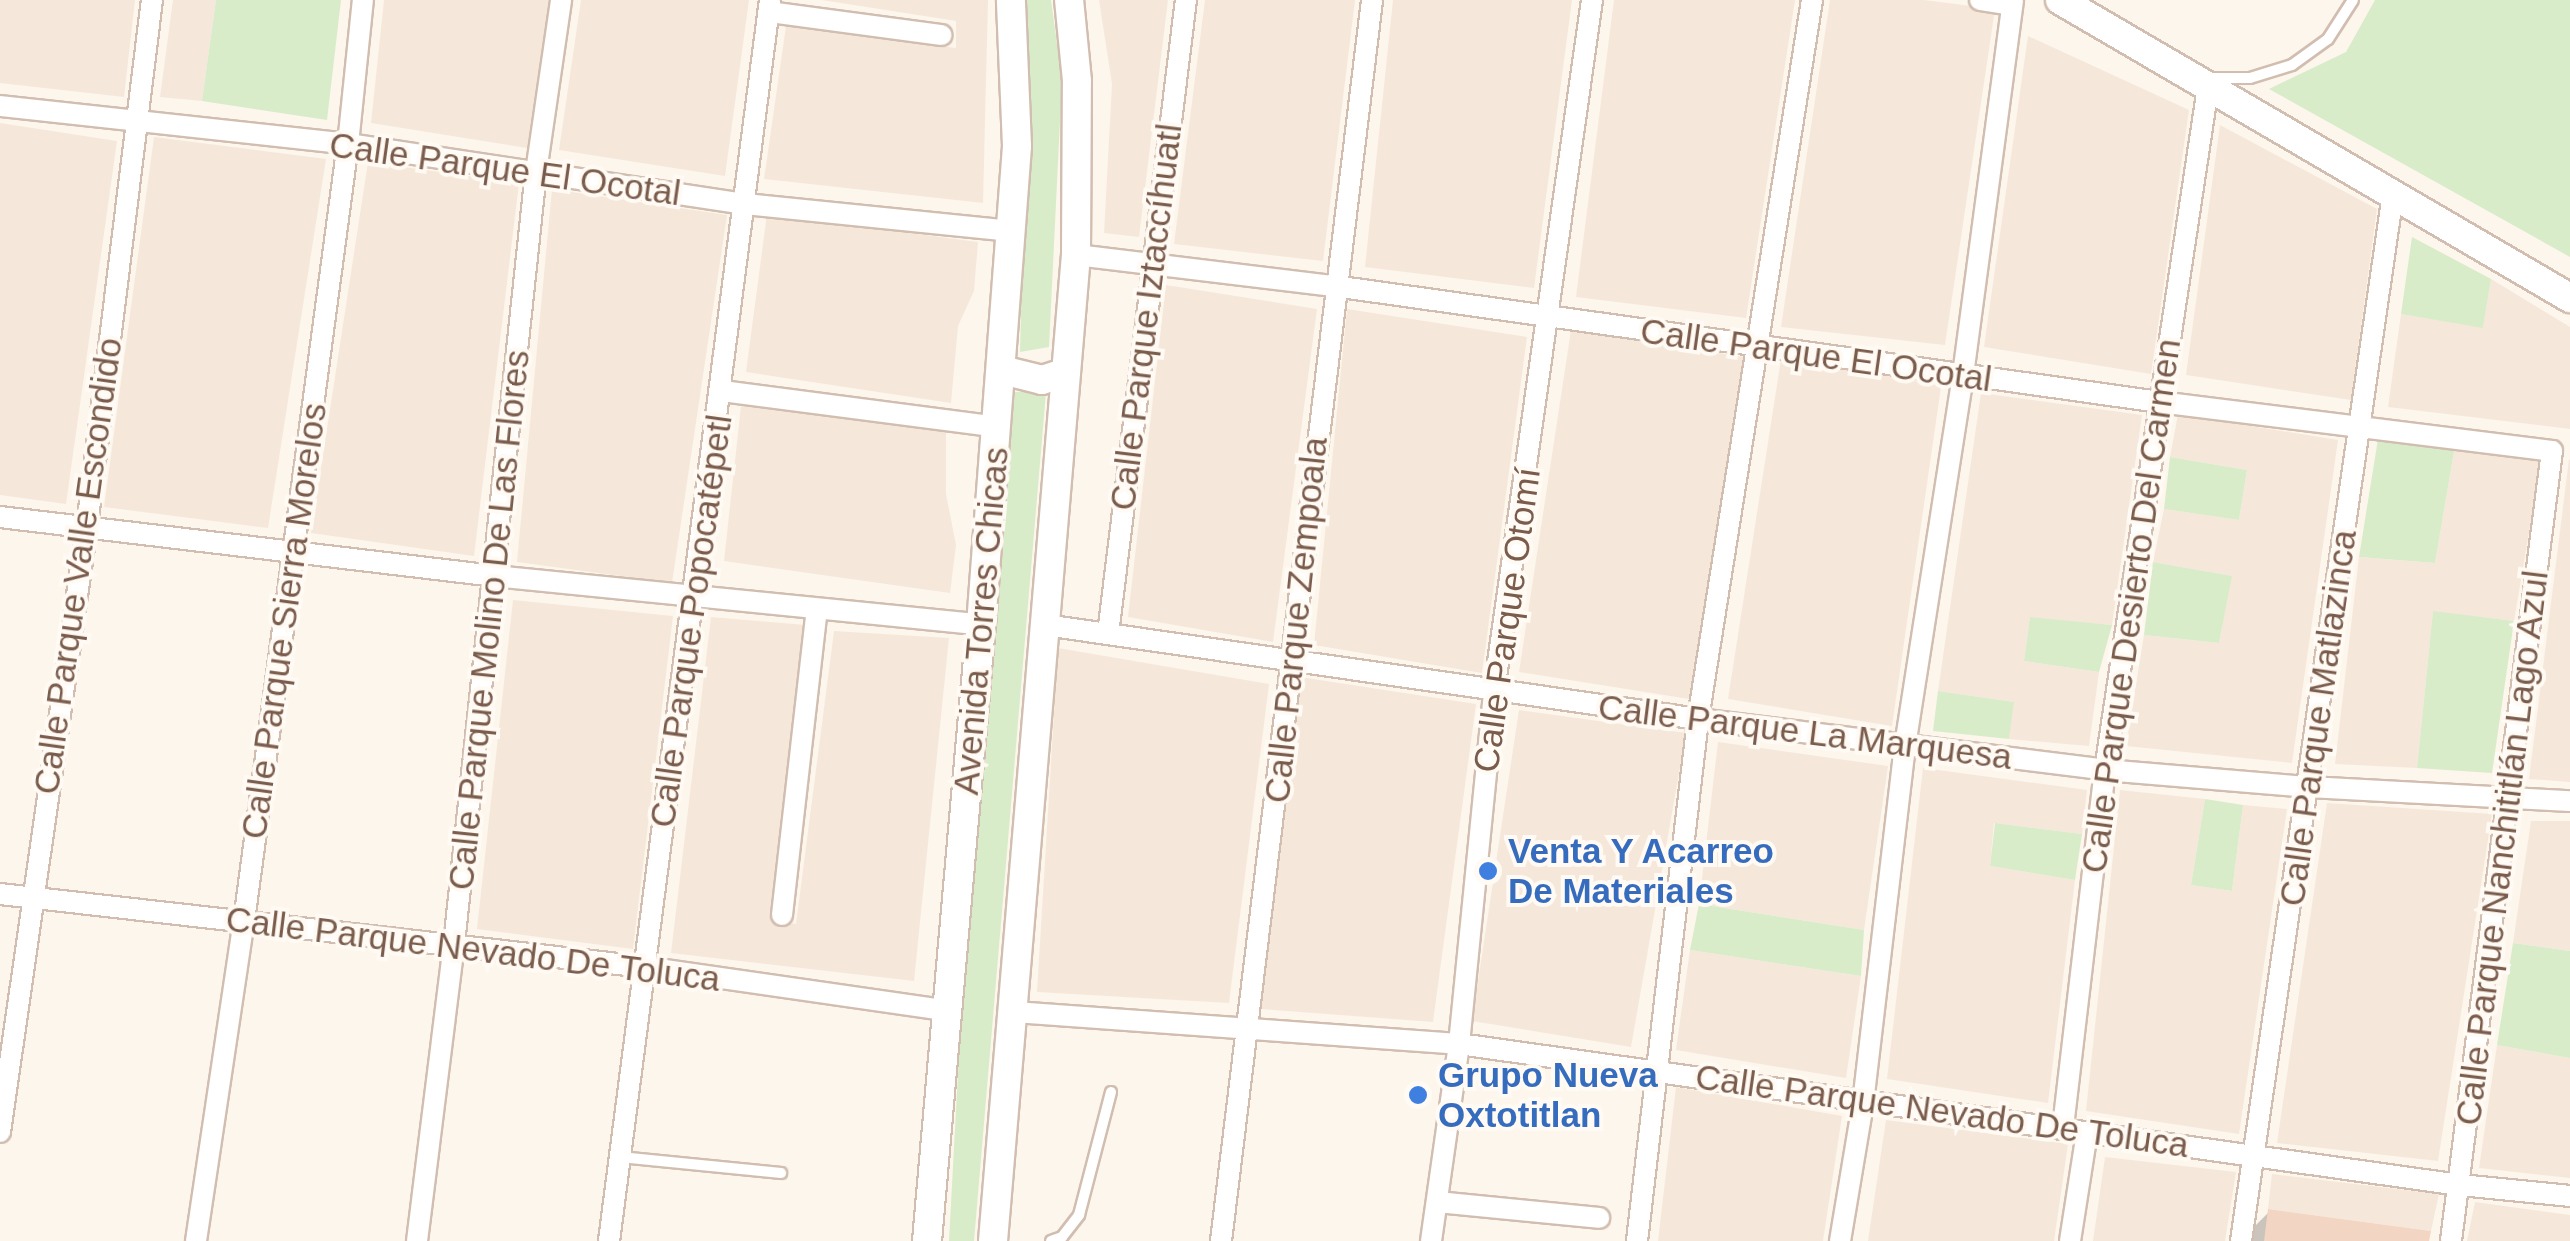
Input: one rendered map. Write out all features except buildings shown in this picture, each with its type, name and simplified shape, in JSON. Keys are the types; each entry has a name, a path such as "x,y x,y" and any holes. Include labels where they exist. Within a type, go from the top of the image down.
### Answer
{"main road":[{"name":"Avenida Torres Chicas","path":"926,1241 1002,370 1017,96 1011,0"},
{"name":"Avenida Torres Chicas","path":"993,1241 1076,255 1076,80 1069,0"},
{"path":"2060,0 2570,298"},
{"path":"1002,370 1030,380 1053,379 1066,372"}],"street":[{"name":"Calle Parque Valle Escondido","path":"0,1132 31,897 88,526 152,0"},
{"name":"Calle Parque Sierra Morelos","path":"196,1241 244,921 348,144 363,0"},
{"name":"Calle Parque Molino De Las Flores","path":"417,1241 454,944 536,172 561,0"},
{"name":"Calle Parque Iztaccíhuatl","path":"1108,634 1186,0"},
{"name":"Calle Parque Zempoala","path":"1221,1241 1250,1029 1334,286 1372,0"},
{"name":"Calle Parque Otomí","path":"1431,1241 1459,1044 1494,690 1592,0"},
{"path":"1636,1241 1698,719 1812,0"},
{"path":"1840,1241 1863,1102 1904,746 1963,375 2012,2 1980,0"},
{"path":"770,6 941,34"},
{"name":"Calle Parque Popocatépetl","path":"609,1241 770,6"},
{"name":"Calle Parque Desierto Del Carmen","path":"2063,1127 2106,770 2208,86"},
{"name":"Calle Parque El Ocotal","path":"0,106 348,144 745,204 1009,231"},
{"name":"Calle Parque Matlazinca","path":"2241,1241 2394,194"},
{"name":"Calle Parque El Ocotal","path":"1076,255 1334,286 2159,402 2550,449 2553,456"},
{"path":"722,390 998,426"},
{"name":"Calle Parque Nanchititlán Lago Azul","path":"2450,1241 2460,1185 2504,798 2553,456"},
{"path":"0,516 494,576 982,625"},
{"path":"782,915 817,610"},
{"name":"Calle Parque La Marquesa","path":"1045,624 1698,719 2106,770 2309,788 2570,801"},
{"name":"Calle Parque Nevado De Toluca","path":"0,894 644,967 945,1010"},
{"name":"Calle Parque Nevado De Toluca","path":"1014,1012 1459,1044 2460,1185 2570,1196"},
{"path":"2070,1241 2087,1132"},
{"path":"1437,1202 1599,1218"}],"lane":[{"path":"2182,72 2250,78 2292,65 2328,39 2353,0"},
{"path":"1051,1241 1062,1238 1079,1215 1111,1092"},
{"path":"620,1156 781,1173"}],"shaded area":[{"path":"0,0 135,0 124,97 0,83"},
{"path":"173,0 216,0 202,101 160,97"},
{"path":"384,0 549,0 527,148 371,123"},
{"path":"581,0 749,0 725,176 559,150"},
{"path":"822,0 988,0 983,203 764,179 786,26 956,48 956,21"},
{"path":"1099,0 1168,0 1139,237 1104,233 1112,84"},
{"path":"1205,0 1355,0 1323,261 1174,244"},
{"path":"1393,0 1572,0 1534,288 1365,267"},
{"path":"1614,0 1795,0 1746,318 1576,297"},
{"path":"1830,0 1924,0 1995,9 1945,345 1781,327"},
{"path":"2028,36 2189,110 2151,374 1984,347"},
{"path":"0,123 117,141 66,504 0,495"},
{"path":"2220,125 2377,209 2351,400 2186,375"},
{"path":"154,137 326,159 268,528 104,507"},
{"path":"368,162 519,183 474,556 311,533"},
{"path":"552,189 727,215 672,583 517,562"},
{"path":"767,214 978,242 974,291 958,326 951,403 746,372"},
{"path":"2491,279 2570,327 2570,429 2388,407 2401,314 2483,327"},
{"path":"1166,285 1317,309 1273,642 1128,617"},
{"path":"1347,309 1527,337 1482,673 1314,645"},
{"path":"1571,330 1744,357 1689,699 1519,672"},
{"path":"1781,359 1942,380 1892,726 1728,699"},
{"path":"1981,393 2142,415 2112,625 2030,618 2024,661 2099,672 2089,746 2009,739 2013,702 1938,691"},
{"path":"741,406 946,430 946,494 956,545 950,593 724,561"},
{"path":"2178,414 2338,440 2292,763 2126,746 2144,635 2219,643 2231,576 2153,562 2164,509 2239,520 2247,470 2170,457"},
{"path":"2455,446 2542,456 2514,621 2433,612 2417,768 2335,764 2359,557 2435,563"},
{"path":"2570,460 2570,782 2529,779"},
{"path":"513,600 673,616 633,949 477,929"},
{"path":"711,617 806,625 775,921 796,924 834,631 949,638 914,981 671,953"},
{"path":"1058,648 1269,684 1229,1003 1037,992"},
{"path":"1300,677 1476,704 1433,1022 1261,1009"},
{"path":"1519,710 1686,733 1631,1047 1472,1021"},
{"path":"1718,742 1888,766 1864,930 1699,904"},
{"path":"1923,768 2087,790 2082,834 1994,823 1990,866 2075,880 2048,1103 1887,1079"},
{"path":"2120,790 2205,799 2191,885 2232,891 2243,805 2287,809 2239,1134 2086,1111"},
{"path":"2327,803 2492,814 2438,1161 2277,1143"},
{"path":"2531,821 2570,821 2570,951 2513,943"},
{"path":"1690,950 1861,976 1846,1078 1676,1050"},
{"path":"2497,1045 2570,1058 2570,1178 2479,1168"},
{"path":"1676,1087 1842,1116 1823,1241 1658,1241"},
{"path":"1886,1120 2068,1144 2054,1241 1868,1241"},
{"path":"2105,1157 2236,1172 2225,1241 2093,1241"},
{"path":"2272,1174 2439,1194 2431,1231 2268,1209"},
{"path":"2475,1202 2570,1215 2570,1241 2467,1241"}],"green space":[{"path":"216,0 341,0 327,120 202,101"},
{"path":"1020,0 1051,0 1062,80 1049,347 1020,352 1027,86"},
{"path":"2375,0 2570,0 2570,257 2269,89 2346,52"},
{"path":"2412,237 2491,279 2483,328 2401,314"},
{"path":"1014,392 1046,392 974,1241 949,1241 963,980"},
{"path":"2378,439 2455,446 2435,563 2359,557"},
{"path":"2170,457 2247,470 2239,520 2164,509"},
{"path":"2153,562 2232,576 2219,643 2144,635"},
{"path":"2433,611 2514,621 2492,773 2417,768"},
{"path":"2030,617 2112,625 2099,672 2024,661"},
{"path":"1938,691 2014,702 2009,739 1933,731"},
{"path":"2205,799 2243,805 2232,891 2191,885"},
{"path":"1995,823 2082,834 2075,880 1990,866"},
{"path":"1699,904 1864,930 1861,976 1690,950"},
{"path":"2513,943 2570,951 2570,1058 2497,1045"}],"place":[{"name":"Venta Y Acarreo De Materiales","path":"1488,871"},
{"name":"Grupo Nueva Oxtotitlan","path":"1418,1095"}]}
